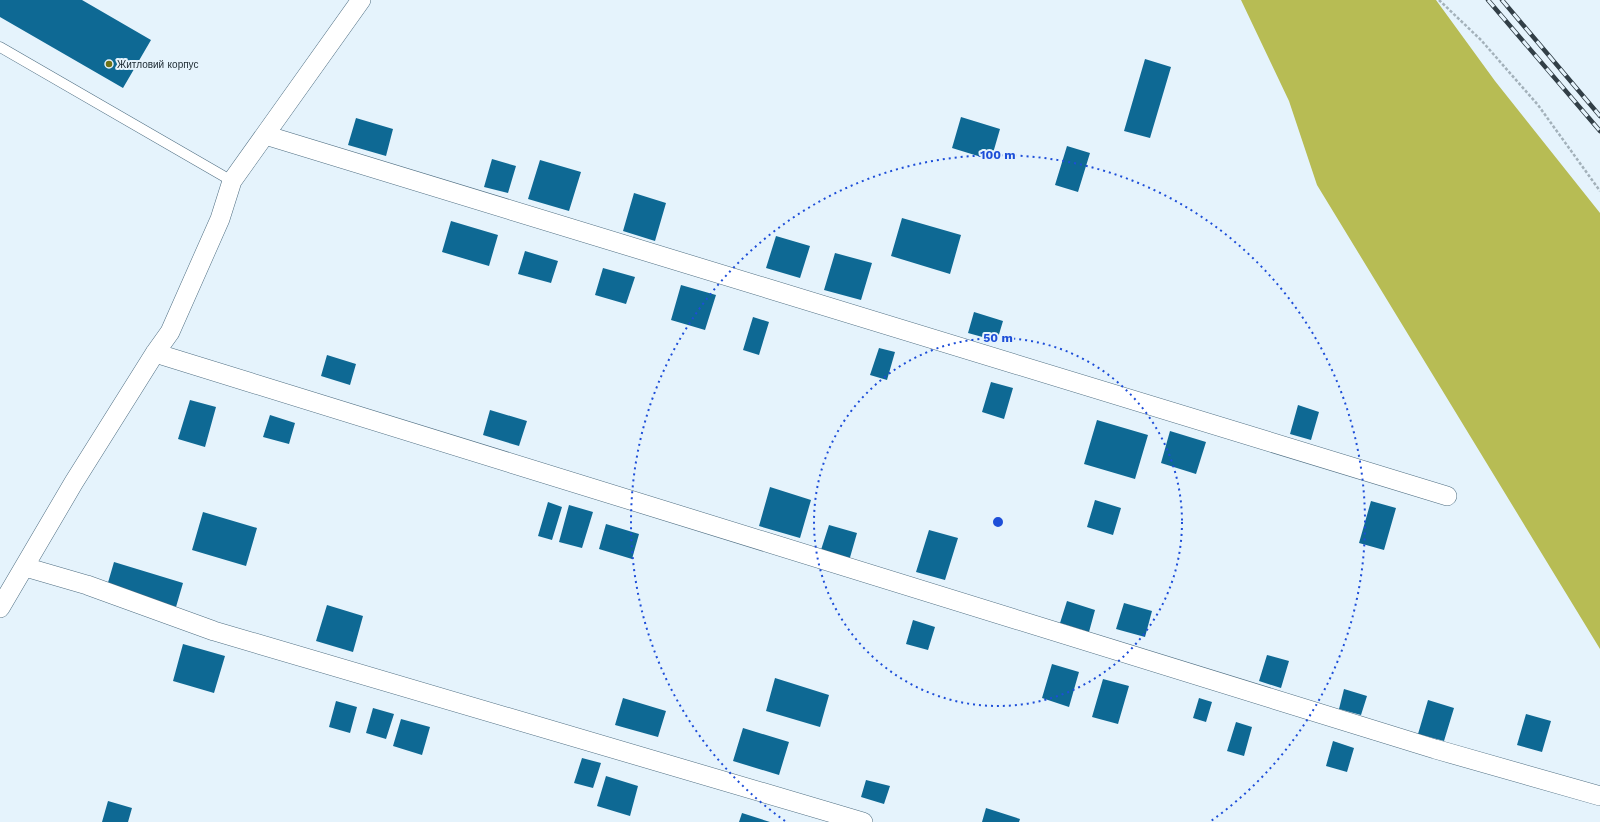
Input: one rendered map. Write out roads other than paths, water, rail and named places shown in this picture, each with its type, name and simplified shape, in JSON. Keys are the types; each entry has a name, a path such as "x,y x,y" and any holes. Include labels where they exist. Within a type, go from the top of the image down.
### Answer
{"street":[{"path":"0,608 74,482 170,332 220,219 232,181 362,0"},
{"path":"265,134 1447,496"},
{"path":"156,353 1428,747 1600,796"},
{"path":"25,567 87,585 214,631 863,822"}],"lane":[{"path":"0,47 232,181"}],"railway":[{"path":"1488,0 1600,131"},
{"path":"1502,0 1600,116"}],"place":[{"name":"Житловий корпус","path":"109,64"}]}
